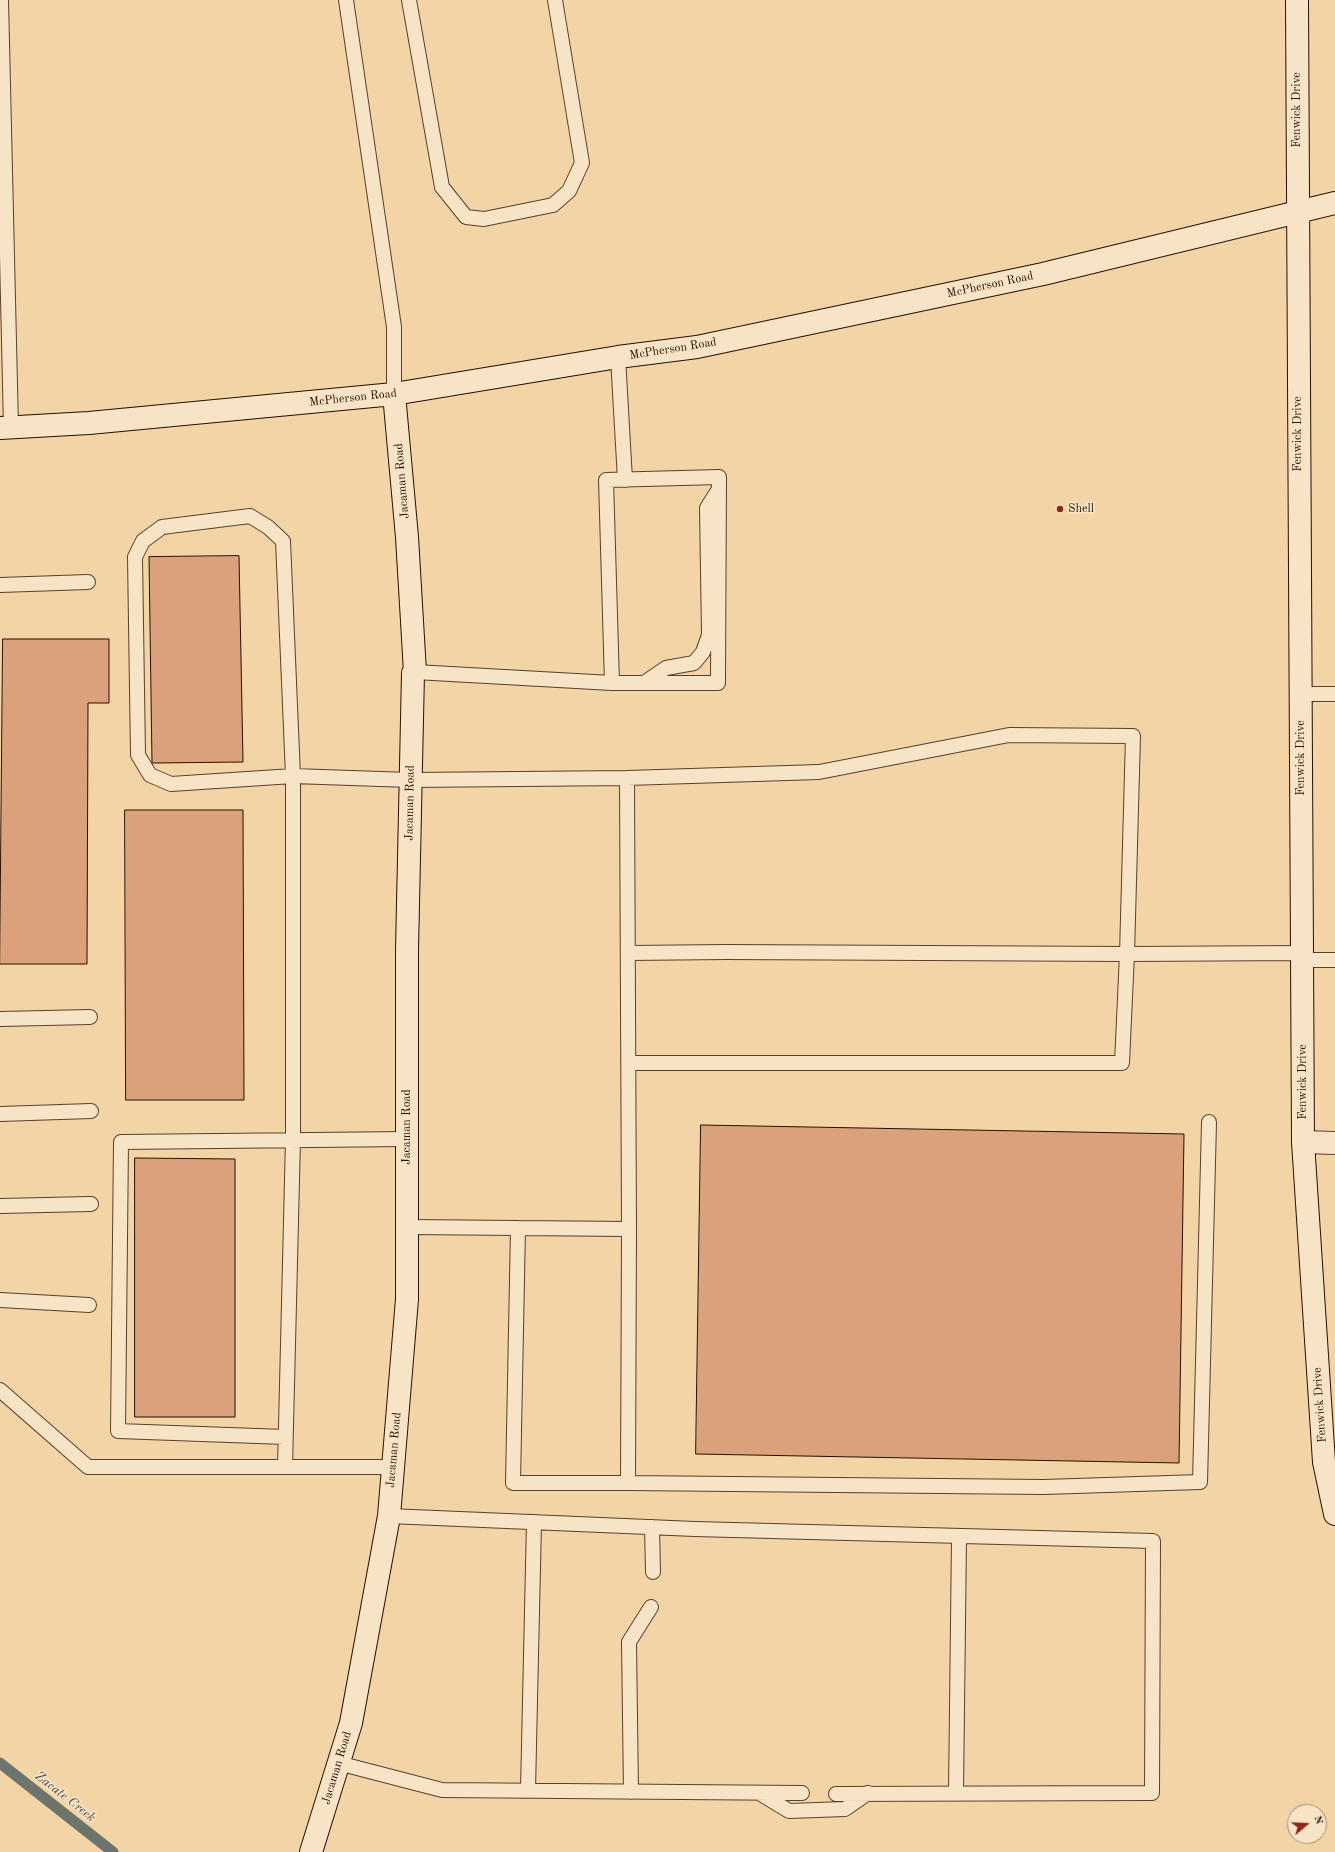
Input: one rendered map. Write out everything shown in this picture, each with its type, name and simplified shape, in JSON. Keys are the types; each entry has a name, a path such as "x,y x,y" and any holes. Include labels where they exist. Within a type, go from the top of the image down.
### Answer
{"main road":[{"name":"Fenwick Drive","path":"1297,0 1303,1142 1324,1462 1335,1514"},
{"name":"McPherson Road","path":"6,427 89,423 394,394 618,357 697,346 1044,274 1335,204"},
{"name":"Jacaman Road","path":"311,1852 351,1723 389,1516 407,1299 407,950 412,673 415,672 407,537 394,394"},
{"path":"1303,1142 1335,1143"}],"lane":[{"path":"1,0 6,427"},
{"path":"346,0 394,327 394,394"},
{"path":"410,0 442,187 466,217 484,219 553,205 569,191 582,163 555,0"},
{"path":"618,357 625,480"},
{"path":"415,672 612,683 718,683 719,477 606,480 612,683"},
{"path":"644,683 666,668 694,663 703,652 709,635 707,508 719,489"},
{"path":"285,1467 293,1139 294,776 283,541 268,527 250,516 162,528 144,541 134,557 138,755 150,775 171,784 294,776 410,780 627,778 819,772 1009,736 1133,736 1127,954 1122,1063 629,1063"},
{"path":"0,585 88,582"},
{"path":"1300,694 1335,694"},
{"path":"627,778 629,1063 628,1483"},
{"path":"628,953 734,952 1127,954 1302,957 1335,960"},
{"path":"0,1019 90,1017"},
{"path":"0,1114 91,1111"},
{"path":"518,1228 513,1482 1044,1487 1200,1482 1210,1122"},
{"path":"285,1437 118,1431 121,1142 407,1138"},
{"path":"0,1206 91,1204"},
{"path":"407,1227 629,1229"},
{"path":"0,1300 88,1305"},
{"path":"0,1390 88,1467 393,1467"},
{"path":"389,1516 652,1527 960,1537 1153,1541 1152,1793 836,1794"},
{"path":"528,1790 534,1522"},
{"path":"652,1527 653,1572"},
{"path":"956,1793 960,1537"},
{"path":"632,1792 629,1642 651,1608"},
{"path":"338,1763 442,1790 802,1794"},
{"path":"760,1793 789,1811 846,1810 868,1793"}],"building":[{"path":"239,556 243,762 152,763 149,557"},
{"path":"3,639 109,639 109,703 88,703 87,964 0,964"},
{"path":"125,810 243,810 244,1100 126,1100"},
{"path":"701,1125 1184,1134 1179,1463 696,1454"},
{"path":"135,1158 235,1159 235,1417 135,1417"}],"waterway":[{"name":"Zacate Creek","path":"0,1763 113,1852"}],"place":[{"name":"Shell","path":"1060,509"}]}
